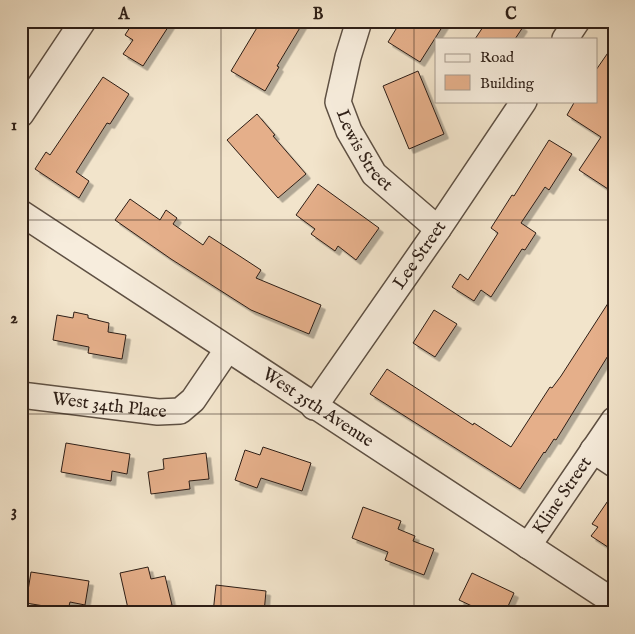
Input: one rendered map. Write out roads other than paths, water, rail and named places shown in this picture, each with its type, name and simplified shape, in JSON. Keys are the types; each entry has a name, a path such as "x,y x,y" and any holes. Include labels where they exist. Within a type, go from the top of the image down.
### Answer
{"street":[{"path":"21,114 83,21"},
{"name":"Lewis Street","path":"359,21 348,57 338,102 349,131 374,174 438,229"},
{"path":"566,38 577,21"},
{"name":"Lee Street","path":"314,407 438,229 523,102"},
{"name":"West 35th Avenue","path":"21,213 227,350 614,602"},
{"name":"West 34th Place","path":"21,395 158,412 180,411 193,400 227,350"},
{"name":"Kline Street","path":"528,546 614,420"},
{"path":"593,450 614,464"}]}
